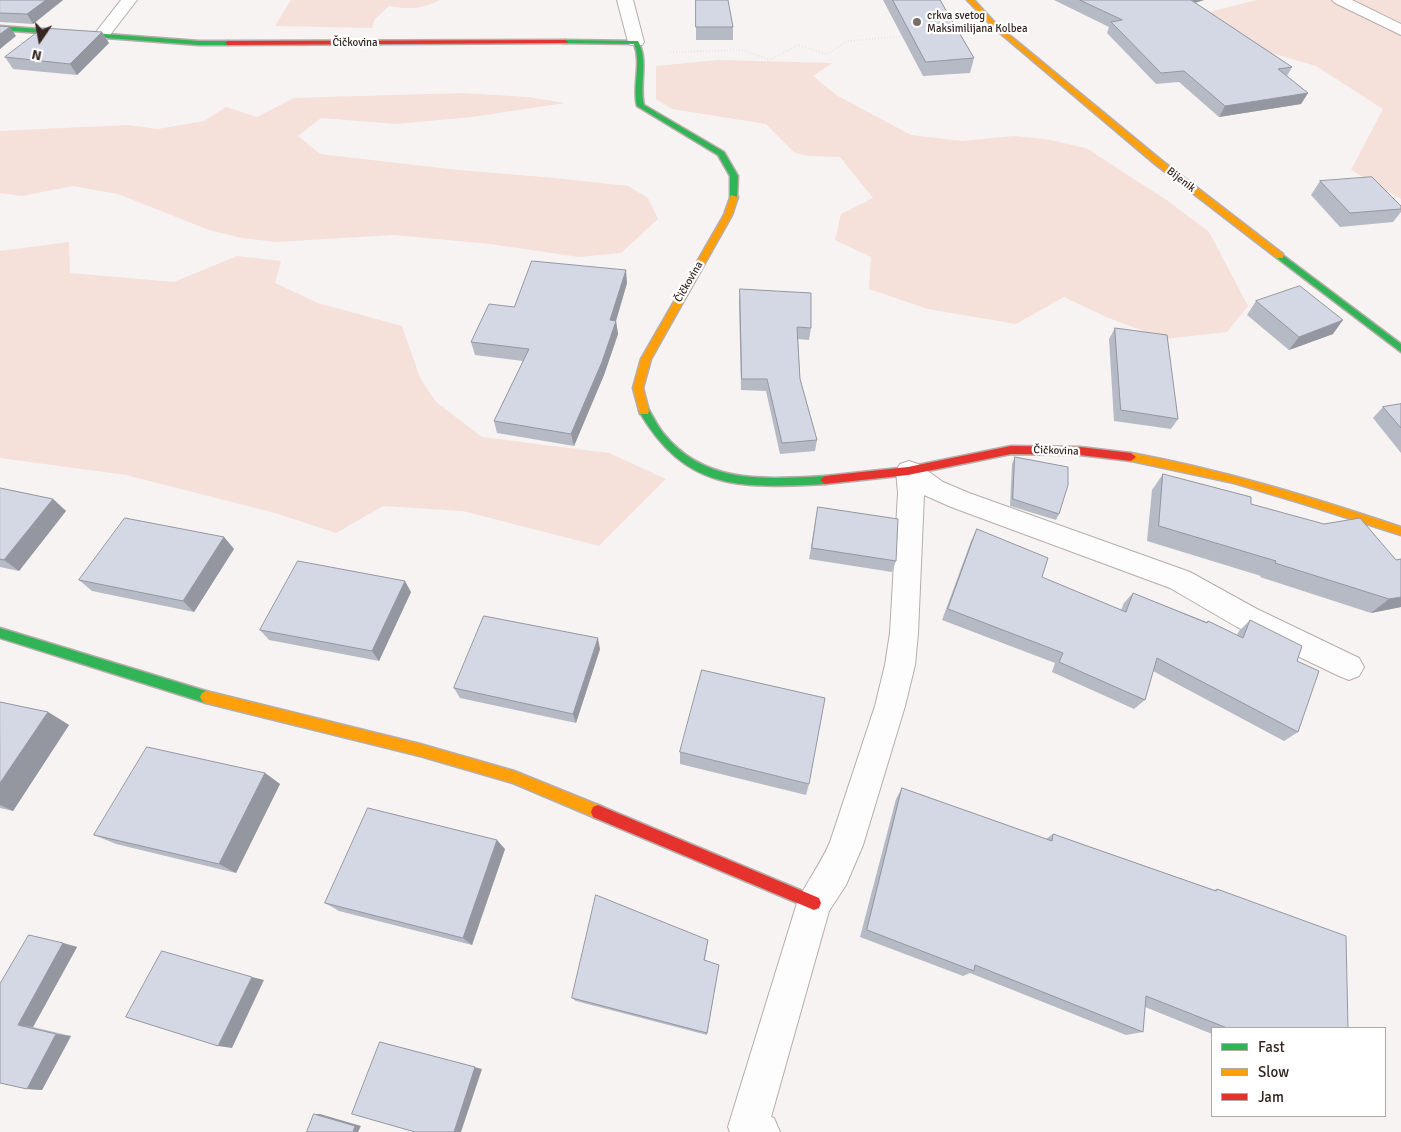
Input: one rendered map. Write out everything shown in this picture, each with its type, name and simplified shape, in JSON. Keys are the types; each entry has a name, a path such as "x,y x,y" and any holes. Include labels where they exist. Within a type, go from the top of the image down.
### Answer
{"street":[{"path":"100,37 129,0"},
{"path":"625,0 639,48"},
{"name":"Bijenik","path":"970,0 995,26 1158,162 1401,349"},
{"path":"1340,0 1401,30"},
{"name":"Čičkovina","path":"0,28 199,43 639,48 638,100 642,106 720,154 728,162 736,180 736,193 728,215 656,338 642,368 637,388 650,421 660,436 678,454 700,469 741,481 798,481 909,470 957,459 1012,450 1082,451 1121,456 1238,480 1401,531"},
{"path":"909,470 934,489 960,500 1148,566 1180,580 1247,618 1349,667"},
{"path":"754,1129 814,904 834,873 846,845 878,749 898,674 905,615 911,493 909,470"},
{"path":"0,633 182,690 420,750 514,777 814,904"}],"path":[{"path":"639,48 744,50 769,60 798,45 827,54 848,42 906,36"}],"shaded area":[{"path":"291,0 440,0 415,8 389,6 375,19 372,28 275,26"},
{"path":"1257,0 1401,0 1401,199 1351,170 1383,109 1316,66 1234,42 1197,15"},
{"path":"718,60 832,63 813,76 836,95 911,135 962,141 1014,136 1045,139 1086,148 1168,201 1209,232 1248,306 1227,332 1165,339 1106,317 1064,297 1016,324 928,309 869,289 871,257 835,240 841,214 873,198 840,157 808,156 794,152 766,124 672,109 656,99 656,66"},
{"path":"462,93 528,97 565,103 472,117 396,124 321,118 298,136 320,154 458,170 628,186 648,198 658,219 621,253 579,257 490,244 394,235 275,242 242,238 209,230 118,194 73,186 22,196 0,193 0,131 128,125 158,129 204,121 226,107 257,117 294,98"},
{"path":"69,242 70,273 174,282 237,256 281,261 275,283 318,303 402,326 420,378 436,402 482,437 609,453 666,479 599,546 463,511 383,506 336,533 275,513 126,475 0,458 0,251"}],"building":[{"path":"0,0 46,0 27,14 0,13"},
{"path":"696,0 728,0 733,27 696,27"},
{"path":"893,0 940,0 974,58 926,62"},
{"path":"1080,0 1191,0 1292,67 1278,69 1308,93 1225,106 1184,71 1161,73 1111,22 1122,20"},
{"path":"0,26 10,27 0,34"},
{"path":"43,28 102,32 70,64 5,57"},
{"path":"1372,177 1401,206 1401,209 1350,213 1320,181"},
{"path":"532,261 626,270 610,320 616,321 602,362 571,434 494,421 529,349 471,342 489,304 514,307"},
{"path":"1300,286 1343,320 1299,337 1256,301"},
{"path":"740,289 811,293 811,328 797,327 800,379 817,440 782,443 767,379 742,379"},
{"path":"1115,328 1167,335 1178,419 1121,410"},
{"path":"1401,404 1401,428 1383,407"},
{"path":"1015,457 1068,467 1068,485 1059,514 1013,499"},
{"path":"1163,474 1251,497 1251,504 1324,524 1360,518 1396,560 1401,559 1401,597 1389,599 1275,563 1276,561 1159,526"},
{"path":"0,488 53,499 4,560 0,559"},
{"path":"818,507 898,519 896,561 812,548"},
{"path":"125,518 224,537 183,601 79,580"},
{"path":"977,529 1048,558 1042,577 1126,612 1133,593 1207,623 1208,621 1243,638 1250,620 1302,646 1297,661 1319,671 1298,732 1157,658 1145,700 1059,662 1063,653 948,609"},
{"path":"298,561 405,581 372,651 260,630"},
{"path":"484,616 598,638 573,714 454,688"},
{"path":"702,670 825,698 809,784 680,752"},
{"path":"0,702 48,712 0,783"},
{"path":"147,747 265,773 219,864 94,835"},
{"path":"902,788 1052,841 1053,834 1216,891 1217,889 1346,936 1348,1027 1224,1027 1146,996 1143,1032 975,965 974,971 867,930"},
{"path":"368,808 497,840 463,938 325,903"},
{"path":"596,895 708,940 704,960 719,965 707,1033 572,998"},
{"path":"29,935 63,943 18,1025 56,1034 27,1089 0,1083 0,984"},
{"path":"162,951 252,977 218,1046 126,1017"},
{"path":"380,1042 475,1067 454,1132 415,1132 352,1114"},
{"path":"314,1114 355,1126 353,1132 307,1132"}],"traffic: fast":[{"path":"0,28 199,43 228,43"},
{"path":"565,42 636,42 640,56 638,90 641,106 721,154 734,176 734,197"},
{"path":"1280,256 1401,349"},
{"path":"644,411 660,437 679,456 699,469 721,477 745,481 825,480"},
{"path":"0,633 206,697"}],"traffic: slow":[{"path":"970,0 995,26 1158,162 1280,256"},
{"path":"644,411 638,388 646,359 728,215 734,197"},
{"path":"1131,457 1234,479 1301,498 1401,531"},
{"path":"206,697 420,750 514,777 598,812"}],"traffic: jam":[{"path":"228,43 565,42"},
{"path":"825,480 908,471 1011,450 1080,451 1131,457"},
{"path":"598,812 814,903"}],"place":[{"name":"crkva svetog Maksimilijana Kolbea","path":"917,22"}]}
